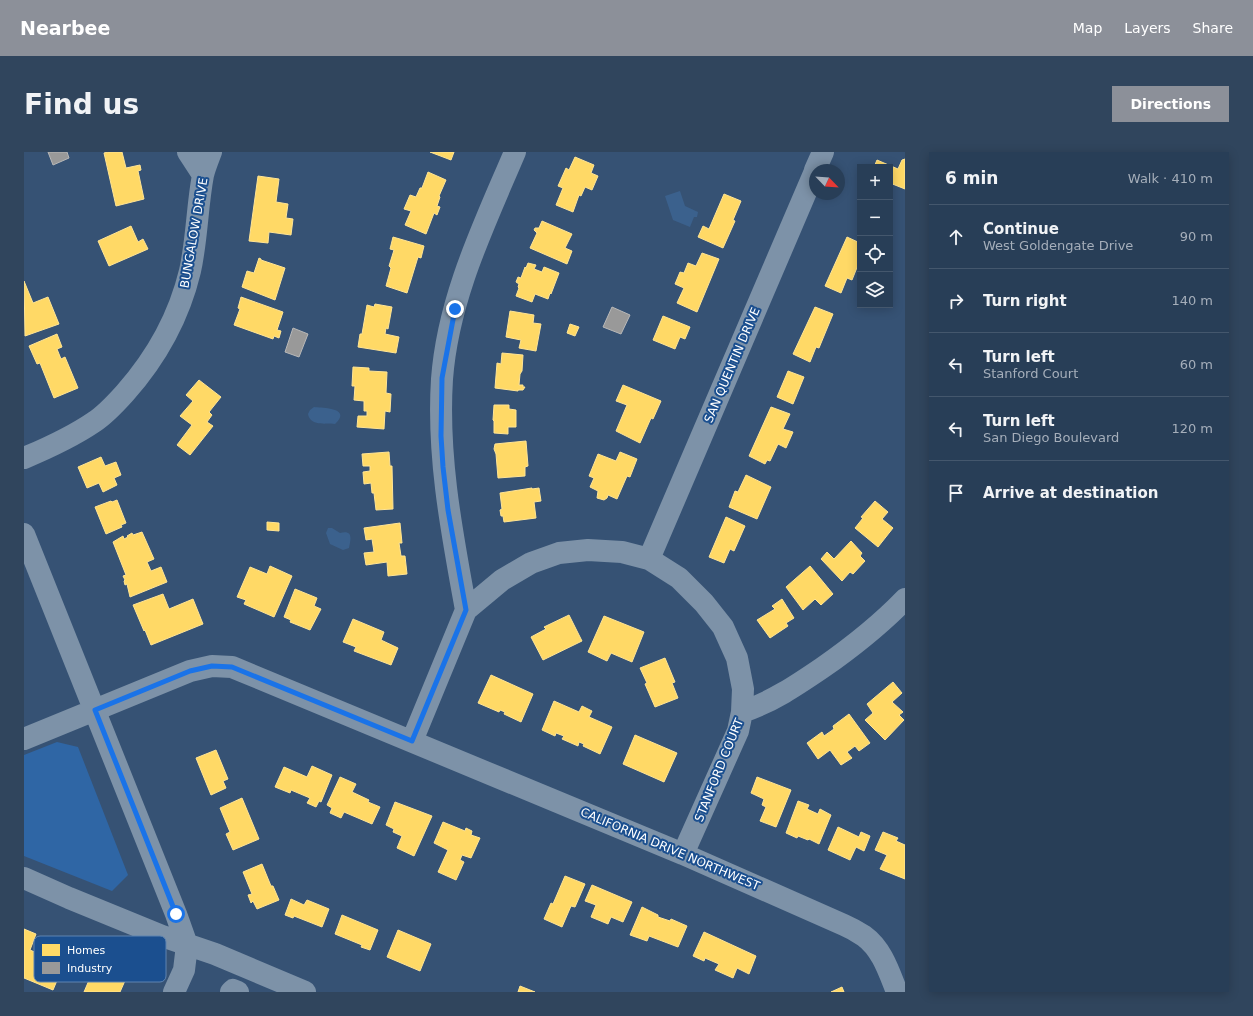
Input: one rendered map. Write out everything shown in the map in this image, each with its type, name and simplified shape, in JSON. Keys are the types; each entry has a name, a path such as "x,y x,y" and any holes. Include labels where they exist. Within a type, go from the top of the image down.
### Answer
{"street":[{"path":"188,152 203,175"},
{"name":"BUNGALOW DRIVE","path":"24,458 70,437 96,421 139,378 158,350 172,323 190,271 203,175 211,152"},
{"path":"466,610 448,510 443,467 441,436 442,378 453,316 464,278 474,249 515,152"},
{"name":"SAN QUENTIN DRIVE","path":"818,164 823,152"},
{"name":"SAN QUENTIN DRIVE","path":"649,559 809,184"},
{"path":"24,534 176,914 187,945 184,970 174,992"},
{"name":"STANFORD COURT","path":"412,741 466,610 502,580 531,563 559,554 588,550 622,552 649,559 679,578 704,603 723,627 736,658 744,689 742,712 738,731 683,854"},
{"path":"742,712 758,707 792,689 866,636 891,614 905,599"},
{"name":"CALIFORNIA DRIVE NORTHWEST","path":"24,739 190,671 212,666 232,667 683,854 844,925 864,936 878,950 897,992"},
{"path":"24,878 69,898 164,936"},
{"path":"166,937 215,954 305,992"},
{"path":"231,992 233,990 238,992"}],"shaded area":[{"path":"680,191 685,206 698,212 697,217 694,217 690,227 673,220 665,196"},
{"path":"314,407 335,410 340,415 339,419 335,424 315,422 309,418 308,414"},
{"path":"328,528 332,528 340,533 344,532 349,534 349,548 343,550 330,544 326,533"},
{"path":"57,742 78,747 128,875 112,891 24,856 24,755"}],"building: Homes":[{"path":"122,152 126,168 140,165 141,170 138,171 144,199 116,206 104,153"},
{"path":"430,152 454,152 451,160"},
{"path":"575,157 594,165 591,173 598,176 592,190 585,187 581,196 579,195 573,212 556,205 563,188 558,186 566,168 569,170"},
{"path":"905,159 905,189 893,184 893,167 898,169 902,160"},
{"path":"877,160 886,164 875,164"},
{"path":"428,172 446,180 439,196 437,206 440,207 437,215 434,213 426,234 405,225 411,211 404,209 410,195 416,197 420,188 422,188"},
{"path":"258,176 279,179 276,202 288,204 286,218 293,219 291,235 269,232 268,243 249,241"},
{"path":"724,194 741,201 733,220 735,221 723,248 698,237 703,226 709,229"},
{"path":"542,221 572,234 565,248 572,251 567,264 530,248 537,233 534,230 535,228 539,228"},
{"path":"131,226 138,242 143,239 148,249 109,266 98,241"},
{"path":"393,237 424,246 421,258 418,257 407,293 386,286 391,268 389,266 394,250 390,249"},
{"path":"847,237 857,242 857,268 852,280 847,278 841,293 825,286"},
{"path":"702,253 719,259 697,312 677,303 684,288 675,284 680,272 684,273 688,263 696,266"},
{"path":"259,258 285,268 275,300 242,287 247,271 254,273"},
{"path":"528,263 536,265 534,269 542,272 544,267 559,273 548,299 535,294 532,302 516,296 519,284 516,282 518,277 521,278"},
{"path":"24,281 33,303 48,297 59,324 25,336"},
{"path":"241,297 283,312 277,330 281,331 279,338 274,336 273,339 234,325 240,309 238,308"},
{"path":"375,304 392,307 388,329 386,328 385,334 399,337 396,353 358,347 367,305 374,307"},
{"path":"815,307 833,314 819,348 816,347 810,362 793,354"},
{"path":"510,311 534,315 533,323 541,324 536,351 519,348 521,340 506,337"},
{"path":"663,316 690,327 685,339 680,337 675,349 653,340"},
{"path":"570,324 579,327 575,336 567,333"},
{"path":"57,334 62,347 57,349 61,359 65,357 78,388 54,398 40,363 37,364 29,346"},
{"path":"502,353 523,355 519,385 523,385 523,387 525,387 523,390 518,391 495,388 497,363 501,364"},
{"path":"353,367 369,368 369,371 387,372 386,393 391,394 390,412 385,411 384,429 357,427 358,416 367,416 367,411 364,411 364,401 354,400 355,386 352,386"},
{"path":"788,371 804,377 793,404 777,397"},
{"path":"199,380 221,397 209,412 212,415 207,422 213,426 190,455 177,445 192,425 180,416 193,401 186,395"},
{"path":"623,385 661,401 653,419 651,418 640,443 616,431 627,405 616,401"},
{"path":"494,405 509,405 509,409 516,410 516,427 508,427 508,434 494,433"},
{"path":"771,407 790,414 783,429 793,432 786,448 778,444 770,461 767,460 765,464 749,456"},
{"path":"526,441 528,466 525,467 525,476 498,478 496,454 494,449 495,444"},
{"path":"389,452 390,466 392,466 393,509 376,510 371,483 364,484 363,472 370,471 370,466 363,466 362,454"},
{"path":"620,452 637,459 630,477 627,476 617,499 608,495 604,500 597,498 598,491 590,487 594,478 589,476 598,454 616,461"},
{"path":"101,457 105,466 116,462 121,475 114,478 117,485 103,492 99,483 87,488 78,467"},
{"path":"746,475 771,487 757,519 729,507 735,491 738,492"},
{"path":"539,488 541,501 534,502 536,518 504,522 500,510 502,509 500,493"},
{"path":"117,500 126,523 121,525 122,527 106,534 95,507"},
{"path":"875,501 888,512 882,519 893,528 878,547 855,528 863,518 861,517"},
{"path":"726,517 745,526 734,551 730,549 724,563 709,557"},
{"path":"267,522 279,523 279,531 267,530"},
{"path":"400,523 402,543 399,543 401,556 405,556 407,574 388,576 387,562 366,565 364,553 374,552 372,539 366,540 364,528"},
{"path":"142,532 154,559 147,562 151,571 161,567 167,582 130,597 127,584 125,585 123,576 126,575 113,542 123,536 124,539 132,533 133,535"},
{"path":"851,541 862,553 860,556 865,561 853,574 850,572 842,581 821,559 827,552 834,559"},
{"path":"270,566 292,576 274,617 244,604 246,600 237,597 250,567 267,574"},
{"path":"810,566 833,594 821,605 815,599 803,610 786,587"},
{"path":"295,589 317,598 314,606 321,609 310,630 290,622 291,620 284,617"},
{"path":"163,594 169,609 193,599 203,624 151,645 133,605"},
{"path":"782,599 794,618 786,623 788,626 770,638 757,620 775,609 772,606"},
{"path":"569,615 582,641 543,660 531,637 546,629 544,627"},
{"path":"604,616 644,632 632,662 611,653 607,661 588,652"},
{"path":"353,619 384,632 381,640 398,648 391,665 354,651 356,647 343,642"},
{"path":"665,658 675,682 672,683 678,698 655,707 640,668"},
{"path":"491,675 533,694 521,722 504,714 505,712 500,710 499,712 478,703"},
{"path":"893,682 902,693 892,702 903,712 899,715 904,720 885,740 865,720 873,713 867,704"},
{"path":"554,701 579,712 582,706 592,711 589,717 612,727 600,754 583,746 584,744 579,742 578,746 562,739 564,736 556,733 555,736 542,730"},
{"path":"849,714 870,743 859,751 855,746 847,752 852,758 841,765 830,750 818,759 807,743 822,732 824,736 834,729 833,726"},
{"path":"635,735 677,753 664,782 623,764"},
{"path":"216,750 228,779 223,781 226,788 211,795 196,758"},
{"path":"312,766 332,775 321,802 319,801 316,807 307,803 310,798 291,790 290,793 275,787 284,767 307,777"},
{"path":"340,777 356,784 352,792 369,800 368,802 380,807 372,824 344,812 341,818 330,813 332,808 327,805"},
{"path":"757,777 791,790 776,827 760,821 766,807 762,805 764,799 751,793"},
{"path":"242,798 259,839 233,850 226,834 230,832 220,808"},
{"path":"798,801 809,805 807,809 818,814 820,809 831,815 819,844 809,839 808,840 798,836 797,838 786,833"},
{"path":"395,802 432,816 414,856 397,848 402,836 393,832 394,829 386,825"},
{"path":"443,822 465,831 466,828 472,831 471,835 480,838 471,858 462,855 460,860 464,862 456,880 438,872 448,850 434,843"},
{"path":"838,827 859,837 861,832 870,836 864,851 856,847 850,860 828,850"},
{"path":"883,832 898,838 896,841 905,845 905,879 880,869 887,855 875,850"},
{"path":"262,864 271,886 273,886 279,900 257,909 253,901 251,903 248,895 252,894 243,872"},
{"path":"565,876 585,884 575,907 571,906 562,927 544,919 551,903 553,904"},
{"path":"592,885 632,902 623,922 611,917 608,924 591,917 596,905 585,901"},
{"path":"291,899 304,905 307,900 329,909 322,927 294,916 293,918 285,915"},
{"path":"642,907 658,915 658,917 670,921 671,919 687,926 678,947 649,936 647,941 630,935"},
{"path":"342,915 378,930 370,950 361,947 362,945 335,934"},
{"path":"24,929 36,934 30,950 34,952 34,982 56,982 53,990 24,978"},
{"path":"398,930 431,944 420,971 387,957"},
{"path":"704,932 756,956 749,974 737,968 733,978 715,970 719,964 705,958 704,961 693,956"},
{"path":"88,982 124,982 120,992 84,992"},
{"path":"520,986 535,992 518,992"},
{"path":"842,987 844,992 831,992"}],"building: Industry":[{"path":"48,152 67,152 69,158 53,165"},
{"path":"612,307 630,315 621,334 603,327"},
{"path":"293,328 308,334 299,357 285,352"}],"route":[{"path":"176,914 95,710 190,671 212,666 232,667 412,741 466,610 448,510 441,436 442,378 455,309"}]}
